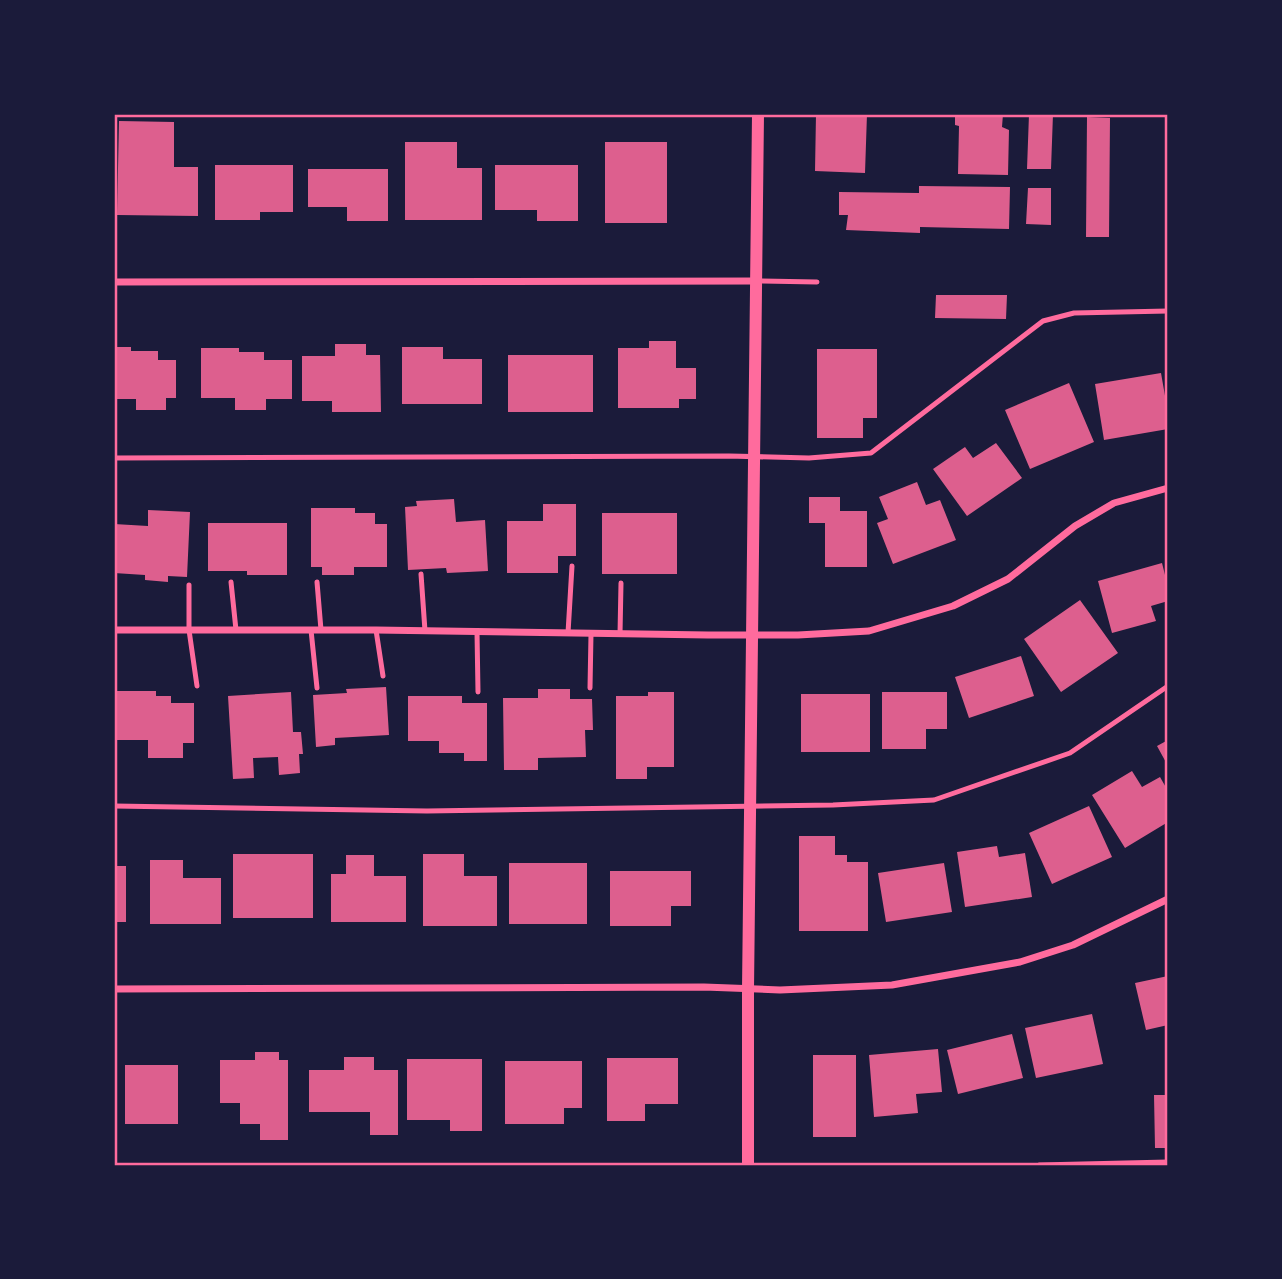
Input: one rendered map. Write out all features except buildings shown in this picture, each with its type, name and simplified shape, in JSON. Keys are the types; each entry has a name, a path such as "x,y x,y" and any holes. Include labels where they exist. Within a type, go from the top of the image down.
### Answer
{"street":[{"path":"748,1165 758,114"},
{"path":"114,282 756,281"},
{"path":"114,630 376,630 708,635 798,635 869,631 953,606 1008,579 1075,526 1114,503 1168,488"},
{"path":"114,989 677,987 780,990 892,985 1020,962 1073,945 1168,899"}],"lane":[{"path":"756,281 817,282"},
{"path":"114,458 809,458 872,453 1043,321 1074,313 1168,311"},
{"path":"568,633 572,566"},
{"path":"421,574 425,631"},
{"path":"232,582 236,630"},
{"path":"317,582 321,630"},
{"path":"620,634 621,583"},
{"path":"188,585 189,630 197,686"},
{"path":"311,630 317,688"},
{"path":"376,630 383,676"},
{"path":"477,632 478,692"},
{"path":"590,688 591,634"},
{"path":"114,806 427,811 833,805 934,800 1070,753 1168,686"},
{"path":"1038,1165 1168,1163"}]}
